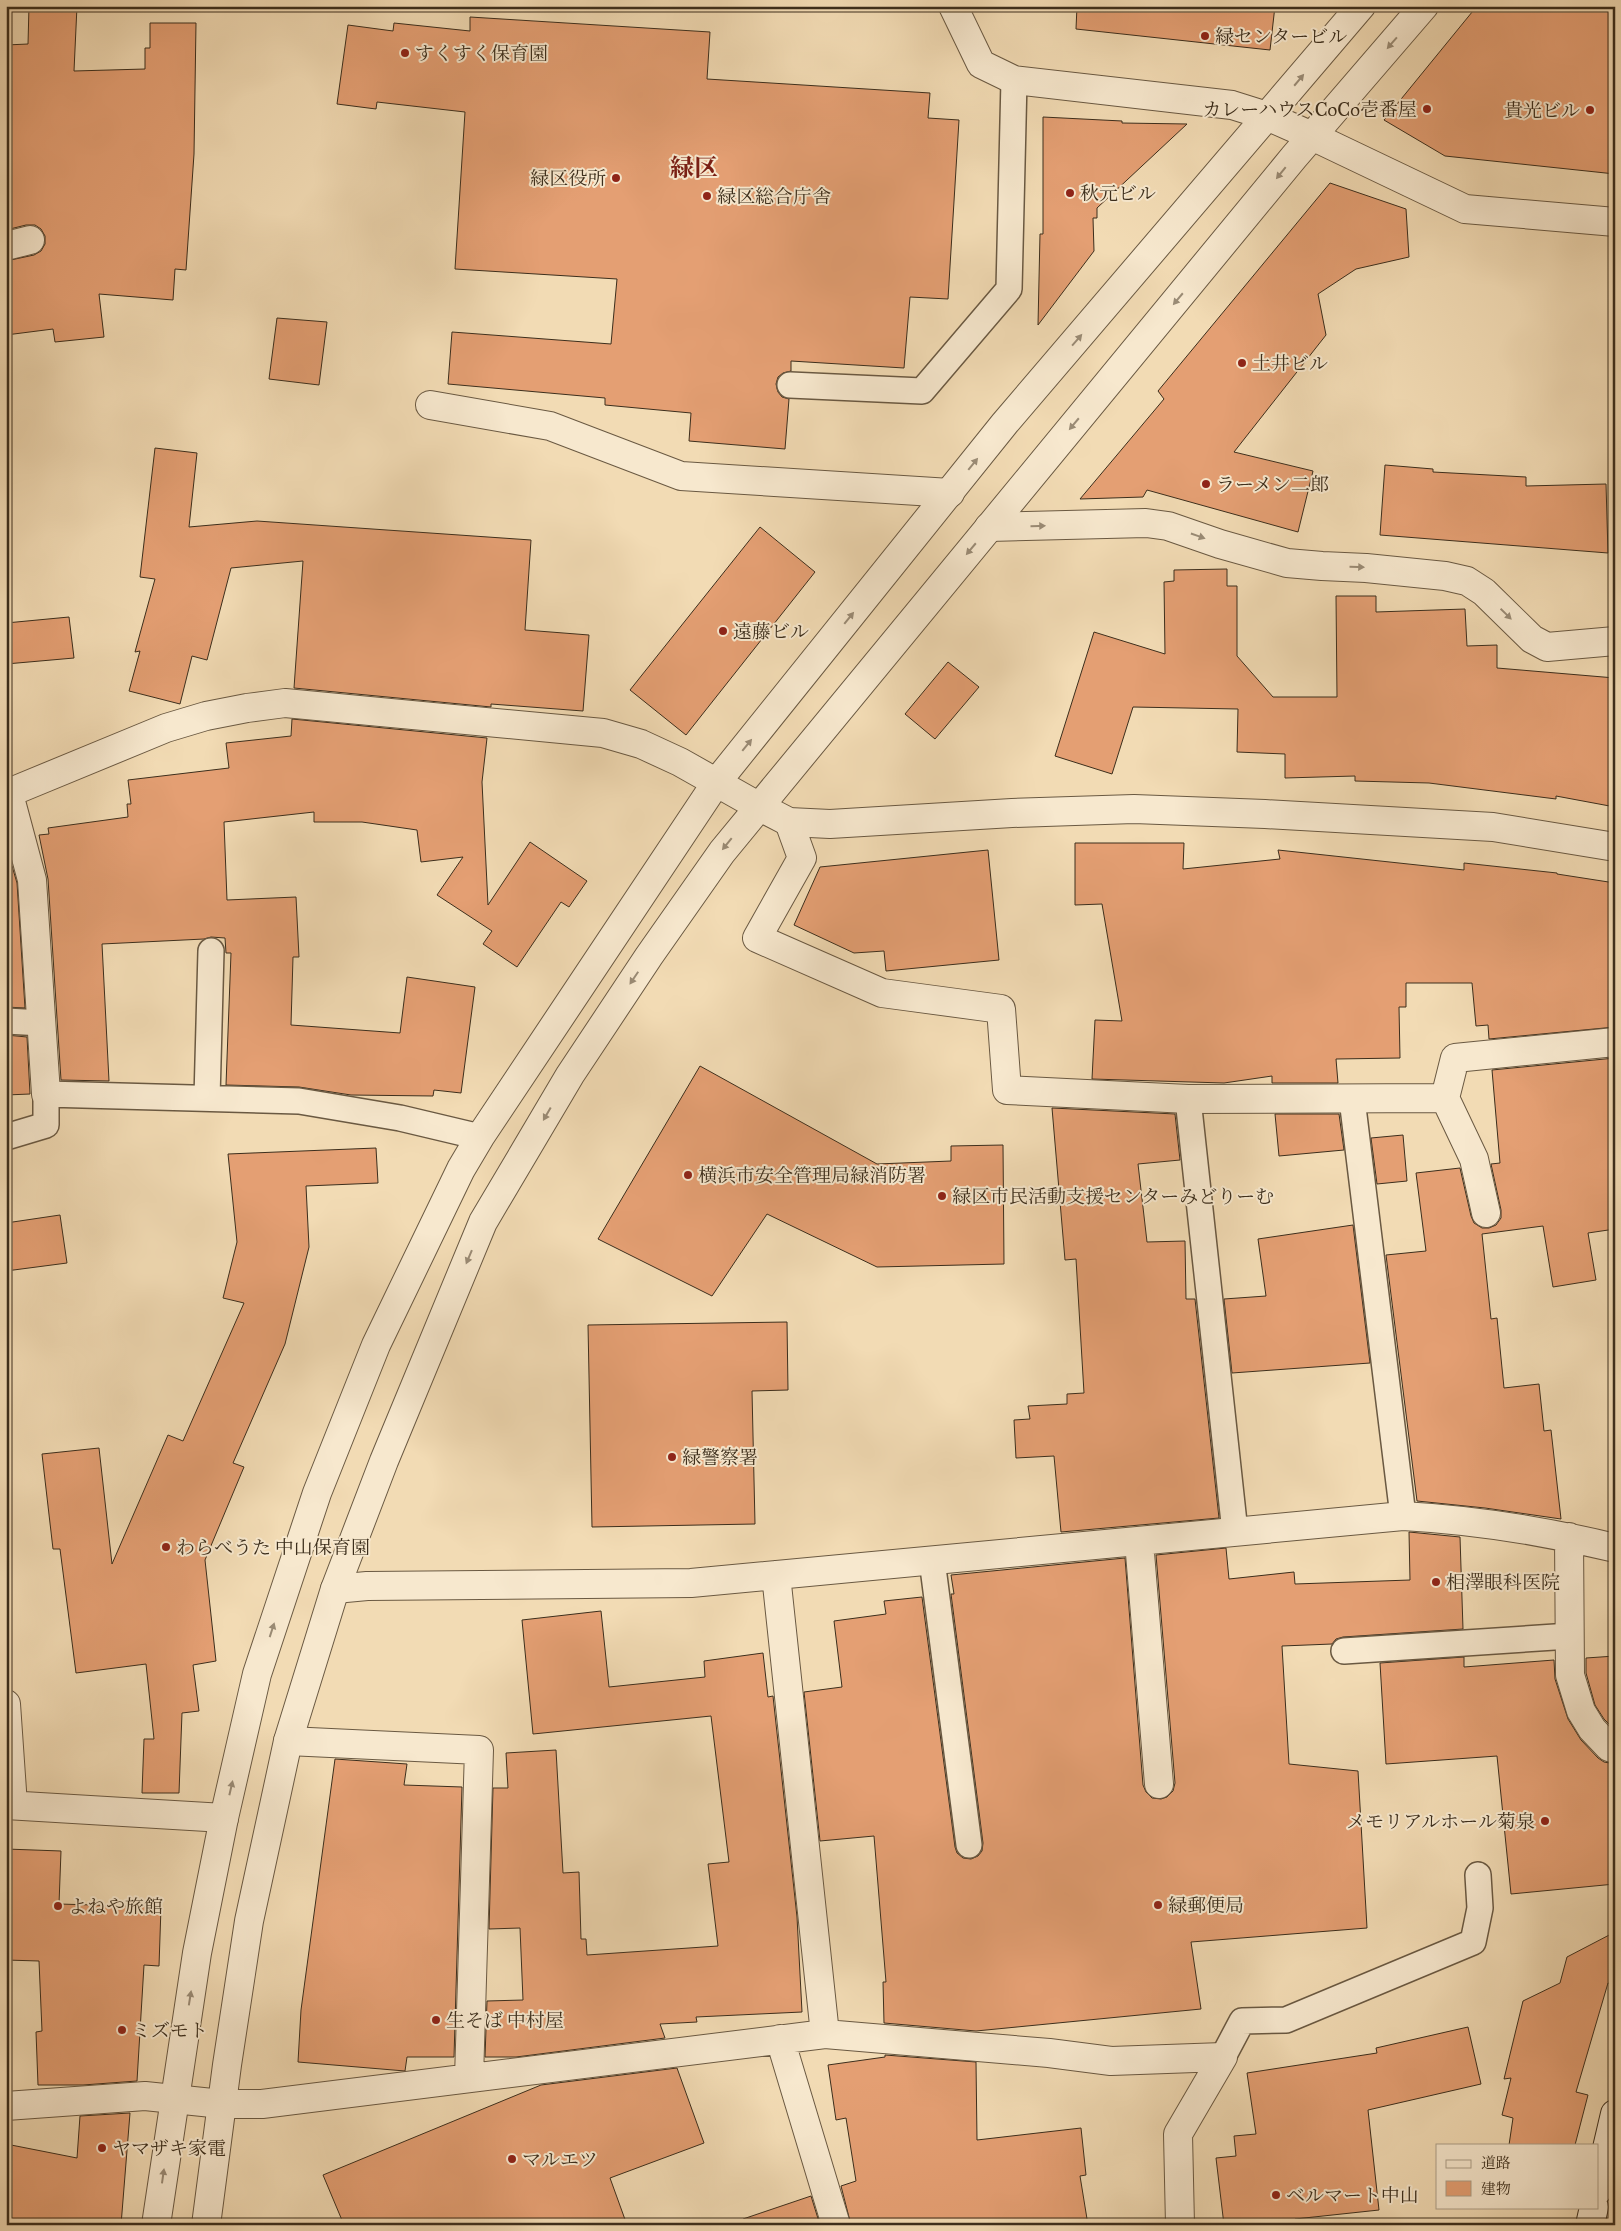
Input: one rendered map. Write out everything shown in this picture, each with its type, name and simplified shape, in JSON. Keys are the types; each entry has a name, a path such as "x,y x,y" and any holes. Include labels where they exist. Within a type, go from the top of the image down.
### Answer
{"street":[{"path":"953,6 981,64 1014,80 1232,105 1268,116 1465,210 1615,222"},
{"path":"156,2225 197,1953 224,1818 257,1674 317,1493 376,1345 461,1170 480,1137 716,783 1005,424 1361,6"},
{"path":"206,2225 249,1921 288,1741 335,1589 384,1461 483,1222 570,1074 716,860 758,806 1312,136 1424,6"},
{"path":"430,405 550,426 681,476 950,493"},
{"path":"989,527 1146,523 1168,526 1220,544 1288,562 1445,576 1467,581 1484,592 1532,639 1547,647 1615,641"},
{"path":"46,1094 32,880 8,794 166,728 206,716 247,708 285,704 603,732 641,744 680,762 789,822 830,824 1012,813 1163,809 1393,820 1493,828 1615,847"},
{"path":"789,822 802,858 757,938 882,993 1001,1009 1007,1090 1188,1099 1445,1098"},
{"path":"1486,1213 1474,1159 1445,1098 1455,1058 1615,1042"},
{"path":"335,1589 367,1586 691,1583 1403,1516 1458,1519 1569,1537 1615,1548"},
{"path":"1569,1537 1570,1675 1581,1711 1592,1729 1609,1748 1615,1749"},
{"path":"1139,1541 1159,1784"},
{"path":"776,1575 825,2034"},
{"path":"6,1704 10,1805 224,1818"},
{"path":"288,1741 479,1750 470,2078"},
{"path":"6,2106 145,2096 222,2104 262,2104 825,2034 1049,2053 1112,2061 1223,2057"},
{"path":"780,2039 836,2225"},
{"path":"1180,2225 1178,2134 1223,2057"},
{"path":"1598,2187 1615,2114"},
{"path":"1590,2225 1594,2208"}],"lane":[{"path":"790,384 922,391 1009,289 1014,80"},
{"path":"207,1098 211,951"},
{"path":"6,1021 42,1023"},
{"path":"6,1137 46,1125 46,1094 299,1101 400,1118 480,1137"},
{"path":"1188,1099 1235,1532"},
{"path":"1352,1099 1403,1516"},
{"path":"932,1560 969,1845"},
{"path":"1344,1651 1570,1636"},
{"path":"1223,2057 1242,2021 1286,2020 1473,1942 1480,1908 1478,1875"}],"building":[{"path":"29,6 77,6 74,71 145,69 145,48 150,48 150,23 196,23 194,154 186,270 175,269 173,300 99,294 104,337 55,342 53,329 6,335 6,261 34,255 41,251 45,244 45,236 41,229 35,225 26,225 6,230 6,45 28,44"},
{"name":"緑センタービル","path":"1077,6 1275,6 1270,50 1076,29"},
{"path":"1477,6 1615,6 1615,174 1445,156 1384,120"},
{"name":"緑区総合庁舎","path":"470,17 710,32 707,79 930,93 928,118 959,120 948,299 910,297 904,368 791,361 791,371 783,373 778,377 776,384 778,392 782,397 789,399 785,449 689,441 691,413 605,405 605,398 448,384 452,332 611,344 617,279 455,269 465,112 377,102 376,109 337,104 348,25 393,31 394,23 470,31"},
{"path":"1043,117 1122,121 1122,123 1187,124 1097,208 1097,218 1093,218 1094,251 1038,325 1040,234 1043,234"},
{"name":"土井ビル","path":"1330,183 1406,209 1409,257 1356,269 1318,294 1326,335 1234,452 1313,471 1298,532 1147,490 1143,497 1080,499 1164,399 1158,391"},
{"path":"277,318 327,322 319,385 269,379"},
{"path":"155,448 197,453 189,527 257,521 531,540 525,630 589,635 583,711 491,704 491,707 294,688 303,561 231,568 207,660 192,656 180,704 129,691 140,651 135,652 155,579 140,577"},
{"path":"1385,465 1433,469 1433,472 1526,477 1526,486 1606,484 1608,553 1380,535"},
{"name":"遠藤ビル","path":"760,527 815,572 686,735 630,690"},
{"path":"1227,569 1227,586 1237,586 1237,656 1273,697 1337,697 1336,596 1376,596 1376,612 1465,609 1467,646 1497,645 1497,668 1615,678 1615,807 1556,796 1556,799 1429,783 1355,781 1355,776 1285,778 1285,754 1237,752 1238,709 1133,707 1112,774 1055,756 1094,632 1165,654 1164,582 1174,581 1174,570"},
{"path":"69,617 74,658 6,664 6,623"},
{"path":"948,662 979,687 935,739 905,714"},
{"path":"292,719 487,738 482,782 488,905 530,842 587,881 569,907 561,902 517,967 483,944 492,931 437,895 463,857 421,862 417,830 362,822 314,822 314,812 224,822 227,900 296,897 299,957 293,957 291,1025 400,1033 407,977 475,987 461,1093 434,1090 433,1096 351,1095 299,1087 226,1085 231,953 226,953 225,938 211,937 204,939 102,944 109,1081 61,1080 48,879 39,835 49,834 48,828 128,817 127,804 131,804 128,780 229,768 226,743 291,736"},
{"path":"1075,843 1184,843 1183,869 1280,859 1278,850 1464,870 1464,863 1557,873 1615,883 1615,1027 1489,1039 1488,1025 1476,1026 1472,983 1406,983 1406,1007 1399,1007 1400,1058 1336,1059 1338,1083 1272,1083 1272,1076 1224,1083 1092,1079 1095,1020 1122,1021 1102,904 1075,905"},
{"path":"988,850 999,960 886,971 884,951 854,953 794,925 820,867"},
{"path":"6,866 12,866 17,883 25,1008 6,1007"},
{"path":"6,1035 27,1037 30,1094 6,1095"},
{"path":"1615,1058 1615,1229 1588,1233 1596,1280 1553,1287 1543,1226 1482,1234 1491,1319 1497,1318 1504,1388 1539,1384 1544,1431 1551,1430 1561,1519 1417,1501 1386,1255 1426,1251 1416,1173 1460,1168 1474,1223 1482,1228 1496,1225 1501,1218 1501,1210 1491,1164 1500,1163 1492,1070"},
{"path":"700,1066 877,1164 951,1161 951,1146 1003,1145 1004,1264 877,1267 767,1214 712,1296 598,1239"},
{"path":"1052,1108 1175,1114 1180,1160 1138,1164 1147,1242 1185,1241 1186,1299 1195,1299 1219,1518 1061,1532 1054,1456 1016,1458 1014,1420 1030,1419 1028,1406 1067,1404 1067,1394 1084,1393 1076,1259 1065,1260"},
{"path":"1275,1114 1339,1114 1344,1150 1279,1156"},
{"path":"1403,1135 1407,1181 1377,1184 1371,1138"},
{"path":"376,1148 378,1183 306,1186 309,1247 285,1344 233,1463 244,1467 205,1560 216,1661 193,1665 199,1711 182,1713 179,1793 142,1793 144,1739 154,1739 146,1664 76,1673 60,1549 53,1549 42,1454 99,1448 112,1564 168,1435 183,1441 244,1303 223,1298 237,1242 228,1154"},
{"path":"60,1215 67,1263 6,1271 6,1223"},
{"path":"1353,1225 1370,1363 1232,1373 1224,1299 1266,1296 1258,1239"},
{"name":"緑警察署","path":"787,1322 788,1390 752,1391 755,1524 592,1527 588,1325"},
{"path":"1409,1532 1460,1537 1463,1629 1343,1637 1336,1639 1332,1644 1282,1646 1289,1764 1358,1771 1367,1928 1191,1942 1201,2009 976,2031 884,2023 883,1982 886,1982 874,1836 820,1841 804,1692 842,1687 834,1621 886,1614 884,1601 922,1597 955,1847 957,1853 963,1858 971,1859 978,1856 982,1851 983,1843 951,1594 954,1594 951,1575 1125,1558 1143,1785 1146,1792 1152,1798 1161,1799 1167,1797 1173,1791 1175,1783 1156,1555 1226,1548 1229,1579 1294,1572 1295,1584 1410,1580"},
{"path":"601,1611 609,1687 705,1677 704,1661 763,1653 768,1697 773,1696 797,1917 802,2012 696,2017 697,2022 660,2024 665,2038 516,2057 485,2057 487,2001 523,2000 520,1928 489,1929 493,1788 508,1788 506,1753 556,1750 563,1873 579,1872 581,1939 586,1939 587,1955 718,1946 708,1864 729,1862 711,1716 533,1734 522,1620"},
{"path":"1615,1656 1615,1730 1604,1719 1595,1705 1586,1673 1586,1658"},
{"path":"1464,1657 1464,1667 1554,1660 1555,1679 1568,1719 1581,1740 1598,1758 1604,1762 1615,1764 1615,1884 1511,1894 1497,1756 1386,1764 1380,1663"},
{"path":"335,1759 407,1764 404,1785 462,1787 454,2057 407,2057 405,2071 298,2062 301,2010"},
{"path":"6,1849 61,1851 59,1904 161,1907 159,1966 144,1965 137,2081 83,2085 38,2085 36,2032 42,2031 39,1961 6,1960"},
{"path":"1615,1932 1615,1985 1608,1983 1576,2092 1588,2095 1575,2144 1509,2144 1513,2118 1502,2115 1511,2078 1504,2079 1523,2001 1560,1983 1567,1957"},
{"path":"1468,2027 1481,2084 1368,2110 1379,2210 1295,2219 1295,2225 1224,2225 1216,2158 1236,2156 1234,2136 1256,2134 1247,2073 1377,2053 1376,2048"},
{"path":"885,2055 976,2062 977,2140 1081,2128 1086,2175 1080,2176 1088,2225 851,2225 841,2186 856,2181 846,2118 836,2120 828,2065 885,2057"},
{"name":"マルエツ","path":"677,2068 704,2143 610,2178 627,2225 344,2225 323,2175 541,2085"},
{"path":"130,2113 121,2225 6,2225 6,2144 77,2158 80,2116"},
{"path":"811,2196 820,2225 744,2225 743,2219"}],"place":[{"name":"緑センタービル","path":"1205,36"},
{"name":"すくすく保育園","path":"405,53"},
{"name":"カレーハウスCoCo壱番屋","path":"1427,109"},
{"name":"貴光ビル","path":"1590,110"},
{"name":"緑区役所","path":"616,178"},
{"name":"秋元ビル","path":"1070,193"},
{"name":"緑区総合庁舎","path":"707,196"},
{"name":"土井ビル","path":"1242,363"},
{"name":"ラーメン二郎","path":"1206,484"},
{"name":"遠藤ビル","path":"723,631"},
{"name":"横浜市安全管理局緑消防署","path":"688,1175"},
{"name":"緑区市民活動支援センターみどりーむ","path":"942,1196"},
{"name":"緑警察署","path":"672,1457"},
{"name":"わらべうた 中山保育園","path":"166,1547"},
{"name":"相澤眼科医院","path":"1436,1582"},
{"name":"メモリアルホール菊泉","path":"1545,1821"},
{"name":"緑郵便局","path":"1158,1905"},
{"name":"よねや旅館","path":"58,1906"},
{"name":"生そば 中村屋","path":"436,2020"},
{"name":"ミズモト","path":"122,2030"},
{"name":"ヤマザキ家電","path":"102,2148"},
{"name":"マルエツ","path":"512,2159"},
{"name":"ベルマート中山","path":"1276,2195"}],"district":[{"name":"緑区","path":"694,168"}]}
